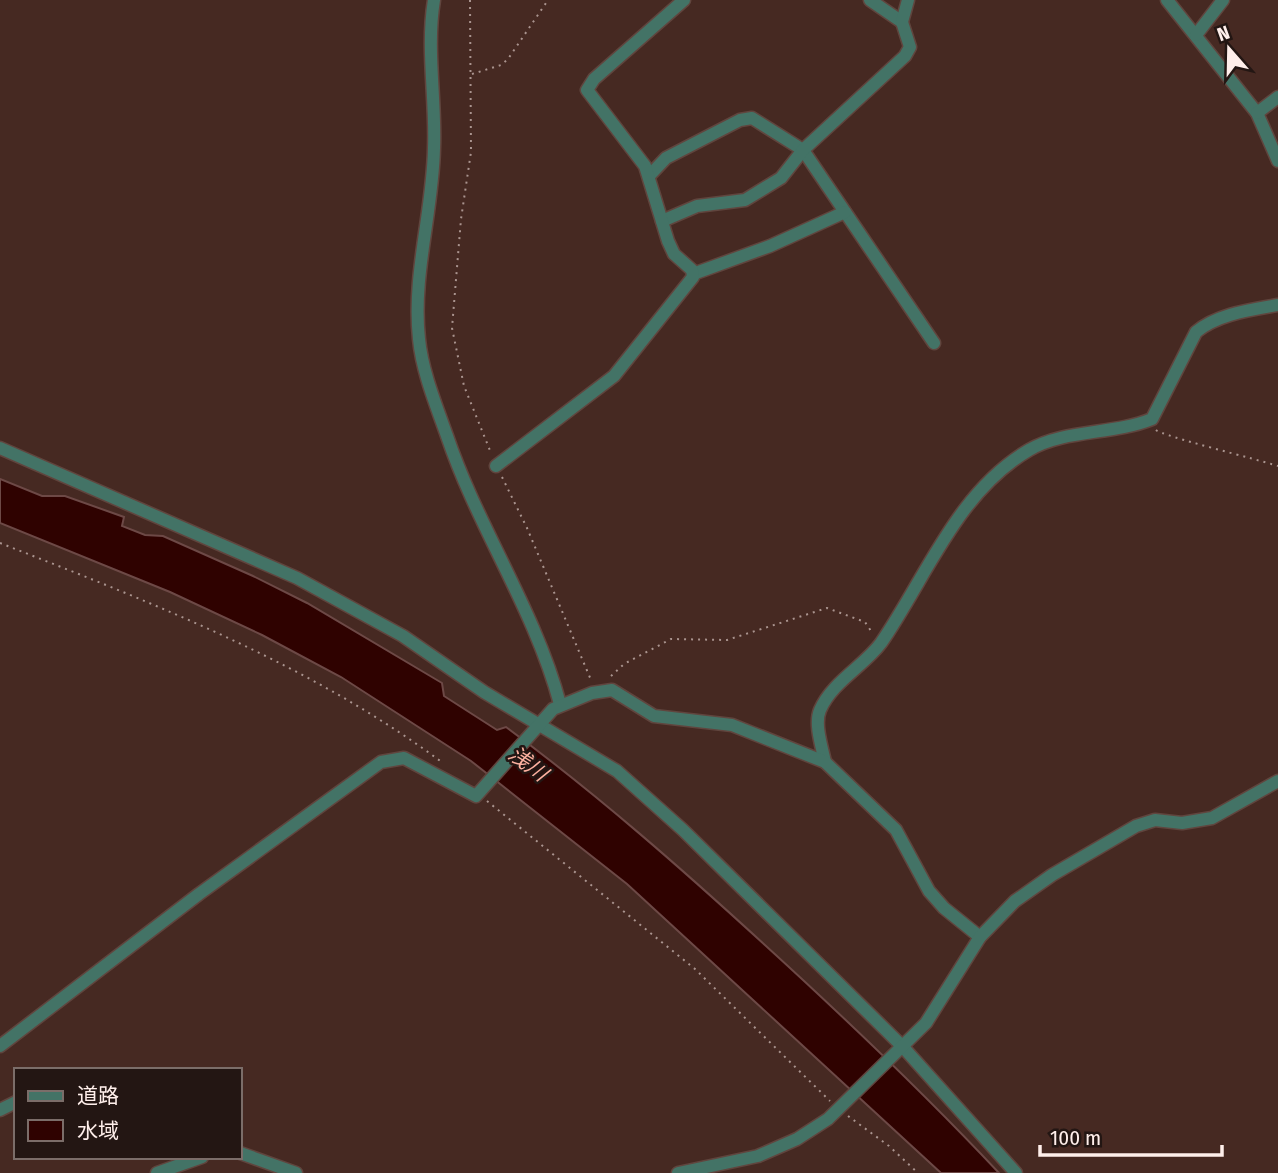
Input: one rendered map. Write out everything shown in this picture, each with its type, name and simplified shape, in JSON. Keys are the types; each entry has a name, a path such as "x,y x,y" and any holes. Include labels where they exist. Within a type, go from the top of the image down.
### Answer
{"street":[{"path":"434,0 430,33 435,107 434,158 418,300 419,340 447,437 470,495 525,608 560,704"},
{"path":"684,0 594,79 587,90 649,176 674,254 693,274"},
{"path":"870,0 902,22"},
{"path":"662,221 697,206 746,200 781,178 803,150 905,56 910,47 902,22 908,0"},
{"path":"1167,0 1258,113 1278,161"},
{"path":"1196,35 1223,0"},
{"path":"1258,113 1278,97"},
{"path":"649,176 666,158 740,120 752,118 803,150 934,343"},
{"path":"693,274 770,246 845,212"},
{"path":"496,466 614,376 690,284 693,274"},
{"path":"825,762 819,711 831,693 880,644 924,569 972,502 1003,470 1030,450 1055,440 1128,429 1152,419 1196,332 1205,324 1245,311 1278,305"},
{"path":"0,447 297,578 403,635 538,728 617,771 683,830 901,1050 1016,1173"},
{"path":"0,1046 199,894 381,762 404,758 472,796 483,791 560,704 599,691 624,695 654,716 732,724 825,762 896,830 929,891 944,908 980,937"},
{"path":"677,1173 758,1156 797,1139 842,1106 901,1050 942,1000 966,956 980,937 1016,901 1034,888 1136,826 1154,820 1182,823 1212,818 1278,781"},
{"path":"242,1154 267,1167 296,1173"},
{"path":"157,1173 196,1159"}],"path":[{"path":"470,0 471,152 461,219 452,328 464,386 496,466 527,528 599,691 624,664 660,643 671,639 727,640 827,608 865,622 880,644"},
{"path":"472,74 501,65 508,59 548,0"},
{"path":"1152,419 1157,433 1167,437 1228,450 1278,466"},
{"path":"0,543 171,612 280,664 417,744 446,766"},
{"path":"483,791 695,969 918,1173"}],"water":[{"name":"浅川","path":"0,479 42,496 65,496 124,517 122,526 145,535 163,536 253,576 307,603 442,683 444,696 497,730 506,727 607,806 734,917 885,1057 999,1173 941,1173 627,884 471,761 341,677 262,635 170,592 0,523"}]}
